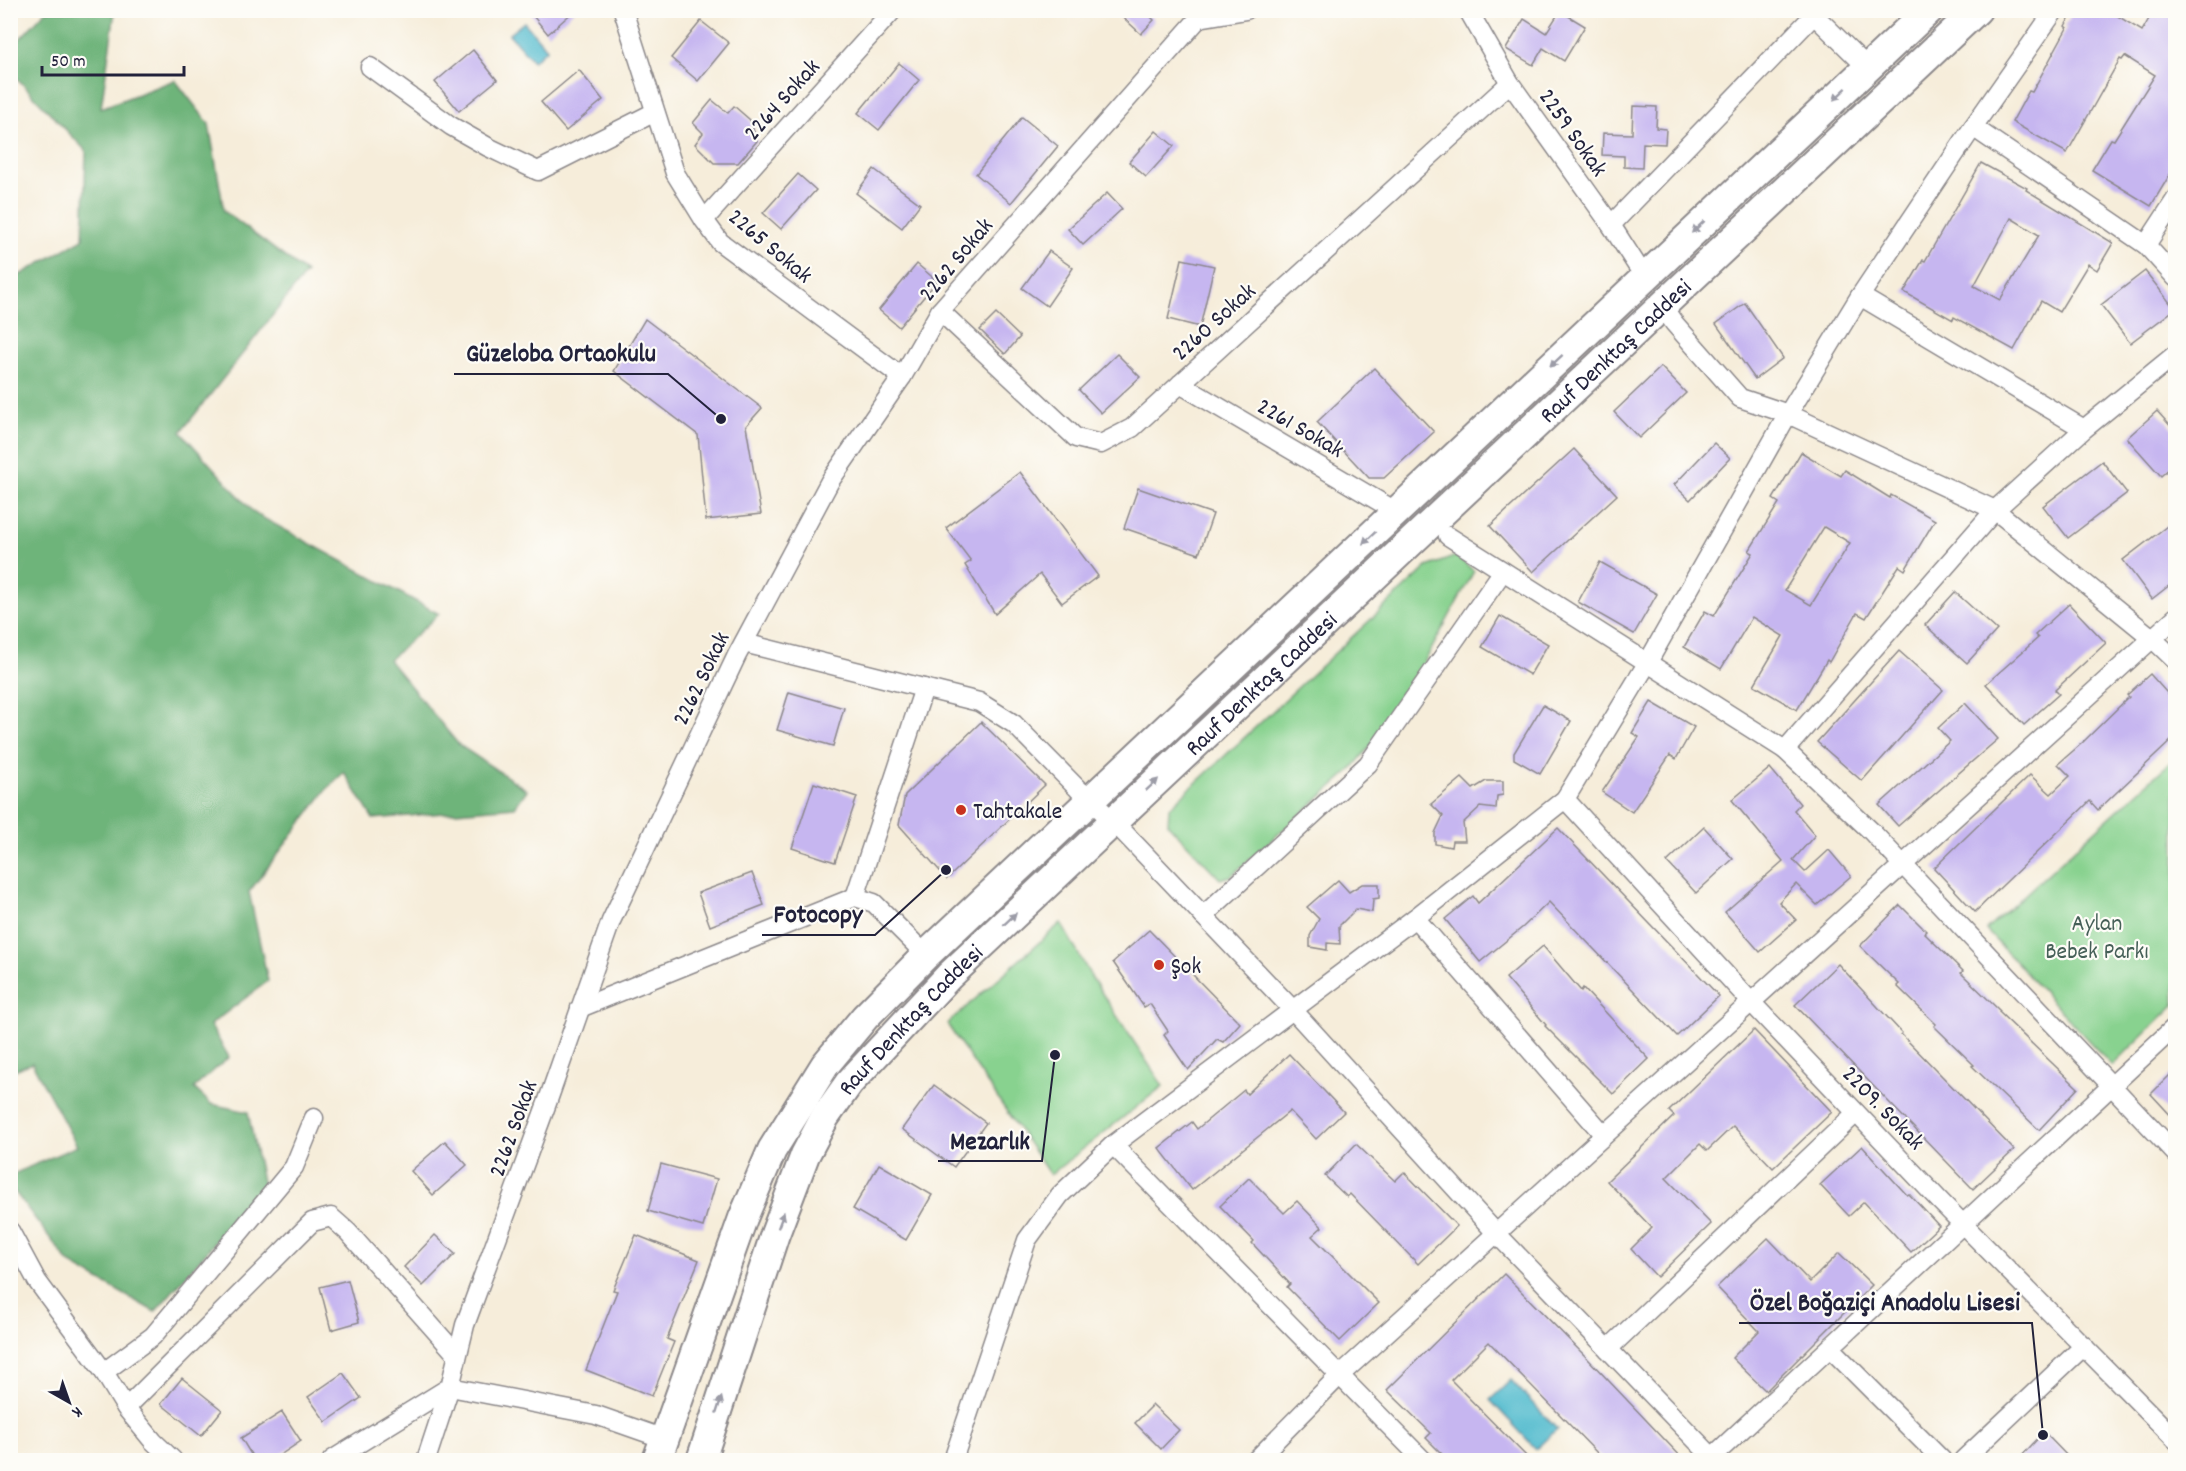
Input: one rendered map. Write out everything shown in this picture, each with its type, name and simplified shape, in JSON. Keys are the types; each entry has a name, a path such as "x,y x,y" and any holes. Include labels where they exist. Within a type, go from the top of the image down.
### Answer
{"main road":[{"name":"Rauf Denktaş Caddesi","path":"660,1453 743,1218 772,1150 800,1101 825,1065 865,1017 926,955 1929,10"},
{"name":"Rauf Denktaş Caddesi","path":"701,1461 775,1234 805,1155 825,1117 849,1083 949,976 1977,10"}],"street":[{"name":"2265 Sokak","path":"623,10 675,173 720,242 902,377"},
{"name":"2264 Sokak","path":"704,220 893,10"},
{"path":"1195,14 1246,10"},
{"name":"2259 Sokak","path":"1468,10 1510,83 1611,225 1645,278"},
{"path":"953,1461 1027,1240 1060,1195 1113,1145 1414,918 1565,799 1648,662 1788,414 1860,296 1973,127 2055,10"},
{"path":"1611,225 1812,13 1868,68"},
{"name":"2262 Sokak","path":"426,1461 450,1387 465,1325 547,1104 611,921 744,643 830,481 902,377 940,311 1195,14"},
{"path":"370,67 451,126 538,171 655,112"},
{"name":"2260 Sokak","path":"940,311 1076,438 1101,444 1132,428 1510,83"},
{"path":"1973,127 2145,245 2175,278"},
{"path":"2145,245 2175,199"},
{"path":"1860,296 2084,429"},
{"path":"1662,306 1674,323 1740,398 1788,414 1995,510 2152,638 2175,661"},
{"path":"1785,750 1995,510 2084,429 2175,354"},
{"name":"2261 Sokak","path":"1180,384 1397,512"},
{"path":"1448,536 1785,750 1871,831 2175,1154"},
{"path":"1203,916 1368,764 1503,571"},
{"path":"1256,1461 1340,1375 2175,617"},
{"path":"744,643 979,702 1014,724 1113,821 1293,1010 1496,1233 1712,1459 2175,1026"},
{"path":"855,897 924,688"},
{"name":"2209. Sokak","path":"1565,799 1856,1113 2175,1440"},
{"path":"580,1008 855,897 874,903 926,955"},
{"path":"1414,918 1604,1135"},
{"path":"1608,1349 1856,1113"},
{"path":"104,1372 153,1336 238,1235 294,1167 314,1118"},
{"path":"1113,1145 1423,1461"},
{"path":"126,1408 312,1222 331,1217 348,1232 457,1355"},
{"path":"10,1231 37,1281 104,1372 126,1408 173,1461"},
{"path":"1963,1461 2084,1346"},
{"path":"1830,1348 1942,1461"},
{"path":"332,1461 450,1387 596,1415 656,1436 660,1453"}],"green space":[{"path":"46,11 115,11 101,108 175,80 209,124 224,211 306,273 181,432 254,513 439,614 389,660 459,745 527,790 515,807 373,819 344,772 327,789 249,892 268,981 210,1025 229,1057 194,1088 211,1104 248,1112 263,1186 155,1312 69,1263 11,1187 11,1175 77,1146 32,1063 10,1072 11,280 83,239 86,151 11,72 11,48"},
{"path":"1456,556 1474,571 1396,714 1351,770 1231,876 1220,879 1168,824 1169,808 1427,567"},
{"name":"Aylan Bebek Parkı","path":"2175,758 2175,1004 2112,1066 1986,930"},
{"path":"1061,923 1092,978 1163,1086 1050,1175 947,1024"}],"water":[{"path":"524,22 547,49 533,61 509,34"},
{"path":"1511,1380 1557,1429 1536,1449 1490,1400"}],"building":[{"path":"528,10 575,10 548,34"},
{"path":"1115,10 1144,10 1154,20 1141,34"},
{"path":"2074,10 2108,10 2142,31 2154,10 2175,10 2175,166 2151,206 2092,170 2155,75 2125,56 2122,60 2120,59 2067,153 2012,122 2029,91 2032,92 2067,28 2065,26"},
{"path":"1560,11 1585,26 1564,61 1543,48 1533,65 1506,49 1524,19 1546,33"},
{"path":"701,21 729,43 698,81 671,58"},
{"path":"473,50 497,80 459,111 435,82"},
{"path":"899,63 919,80 879,130 858,113"},
{"path":"579,70 603,100 566,131 541,102"},
{"path":"712,100 728,113 734,106 750,120 757,141 738,163 714,163 695,144 703,133 693,123"},
{"path":"1633,106 1657,107 1656,128 1666,129 1665,144 1643,143 1642,168 1624,167 1624,156 1602,155 1603,133 1632,134"},
{"path":"1022,117 1058,146 1011,203 976,174"},
{"path":"1156,131 1174,146 1146,177 1129,162"},
{"path":"1981,163 2027,188 2026,190 2113,243 2097,270 2088,264 2059,312 2041,301 2014,350 1954,317 1953,320 1904,292 1923,260 1925,261","holes":["2011,218 2039,235 2000,300 1974,286"]},
{"path":"874,169 920,204 902,228 856,193"},
{"path":"798,174 816,190 781,229 763,213"},
{"path":"1107,193 1122,209 1083,245 1068,229"},
{"path":"1049,251 1073,268 1047,306 1022,288"},
{"path":"1182,259 1214,266 1200,327 1168,319"},
{"path":"917,264 937,281 899,327 879,310"},
{"path":"2145,271 2175,309 2130,343 2101,305"},
{"path":"1745,303 1783,358 1755,379 1716,324"},
{"path":"996,314 1020,337 1005,354 980,330"},
{"path":"645,319 762,408 746,426 761,514 706,520 698,435 614,371"},
{"path":"1117,354 1140,377 1101,413 1079,390"},
{"path":"1661,367 1686,393 1639,438 1614,412"},
{"path":"1374,368 1434,432 1384,478 1369,478 1317,422"},
{"path":"2157,411 2175,431 2175,463 2161,476 2127,438"},
{"path":"1714,443 1730,458 1690,500 1674,485"},
{"path":"1574,449 1617,495 1533,572 1490,526"},
{"path":"1801,452 1841,476 1845,470 1890,498 1891,495 1935,520 1905,570 1899,566 1866,618 1857,613 1829,662 1827,660 1797,710 1754,685 1783,636 1752,617 1721,669 1684,647 1705,611 1714,616 1753,553 1749,551 1779,503 1773,499","holes":["1824,527 1850,543 1811,605 1785,590"]},
{"path":"2102,461 2127,493 2068,538 2043,506"},
{"path":"1020,472 1098,576 1062,603 1040,574 995,614 965,565 971,561 946,528"},
{"path":"1138,488 1213,514 1199,554 1124,528"},
{"path":"2175,520 2175,581 2152,599 2123,560"},
{"path":"1600,562 1657,594 1634,634 1578,602"},
{"path":"1955,592 1997,630 1967,663 1925,625"},
{"path":"2069,604 2106,643 2055,690 2059,694 2024,725 1986,684 2038,638 2035,635"},
{"path":"1500,616 1548,644 1530,675 1482,647"},
{"path":"1899,651 1943,690 1862,781 1817,742"},
{"path":"2150,674 2175,702 2175,737 2098,810 2090,801 1975,912 1934,868 2030,775 2051,794 2070,776 2058,764"},
{"path":"789,692 844,708 833,746 777,730"},
{"path":"1651,702 1694,727 1676,759 1670,755 1632,812 1602,792 1639,737 1632,733"},
{"path":"1965,703 1998,739 1898,826 1879,805 1950,741 1938,728"},
{"path":"1543,705 1571,721 1540,774 1514,759 1514,753"},
{"name":"Tahtakale","path":"981,722 1045,785 947,879 899,825 905,795"},
{"path":"1770,768 1800,804 1794,810 1815,835 1793,860 1805,872 1829,850 1851,876 1817,905 1796,884 1779,902 1796,920 1760,952 1725,912 1783,861 1732,800"},
{"path":"1462,778 1473,789 1486,781 1503,781 1503,795 1497,796 1496,809 1480,807 1463,823 1465,841 1452,841 1451,847 1435,844 1435,833 1443,816 1431,804"},
{"path":"814,783 857,797 835,862 792,848"},
{"path":"1704,827 1733,859 1696,893 1667,862"},
{"path":"1558,828 1719,996 1677,1036 1549,902 1523,927 1480,962 1445,919 1473,896 1478,903"},
{"path":"752,873 764,905 710,926 698,893"},
{"path":"1338,880 1349,892 1362,884 1379,884 1379,898 1373,899 1372,912 1356,909 1339,926 1340,944 1327,943 1327,950 1310,947 1310,936 1319,919 1307,907"},
{"path":"1900,905 1926,931 1924,933 1963,971 1961,973 2078,1088 2039,1130 1972,1066 1974,1065 1934,1026 1936,1024 1897,986 1899,984 1860,946"},
{"path":"1149,930 1240,1023 1223,1042 1217,1039 1188,1070 1164,1035 1168,1031 1150,1004 1144,1007 1113,962"},
{"path":"1543,946 1581,991 1583,988 1649,1059 1613,1094 1545,1026 1506,978"},
{"path":"1838,964 1901,1034 2014,1150 1973,1189 1795,1005"},
{"path":"1754,1030 1832,1112 1773,1168 1733,1126 1707,1151 1700,1144 1666,1178 1711,1224 1657,1277 1631,1249 1652,1228 1607,1181 1674,1116 1669,1111"},
{"path":"1289,1054 1344,1112 1316,1139 1290,1111 1192,1190 1159,1148 1192,1122 1197,1129 1244,1090 1247,1094"},
{"path":"2175,1070 2175,1120 2151,1094"},
{"path":"934,1085 986,1123 954,1167 902,1129"},
{"path":"445,1141 467,1165 433,1195 411,1171"},
{"path":"1356,1144 1395,1181 1404,1172 1457,1226 1418,1264 1350,1194 1347,1197 1325,1176"},
{"path":"1862,1146 1939,1226 1911,1252 1864,1202 1849,1216 1820,1185"},
{"path":"661,1164 717,1179 703,1227 648,1211"},
{"path":"879,1164 932,1195 906,1240 853,1209"},
{"path":"1249,1178 1284,1213 1297,1201 1322,1227 1312,1236 1379,1303 1340,1341 1287,1287 1290,1284 1252,1243 1254,1241 1220,1206"},
{"path":"435,1235 455,1254 423,1286 404,1267"},
{"path":"636,1235 699,1260 667,1339 674,1342 652,1396 586,1370 617,1291 613,1290"},
{"path":"1768,1238 1810,1282 1839,1253 1872,1285 1766,1391 1732,1358 1759,1331 1717,1287"},
{"path":"1504,1274 1685,1461 1605,1461 1489,1342 1451,1380 1531,1461 1449,1461 1426,1438 1431,1433 1387,1390"},
{"path":"348,1280 359,1322 331,1330 320,1287"},
{"path":"343,1373 361,1398 326,1422 308,1397"},
{"path":"182,1378 222,1410 201,1436 161,1404"},
{"path":"1153,1405 1179,1430 1161,1449 1135,1423"},
{"path":"282,1412 301,1441 271,1461 255,1461 241,1438"},
{"path":"2044,1432 2072,1461 2017,1461"}],"place":[{"name":"Güzeloba Ortaokulu","path":"721,419"},
{"name":"Tahtakale","path":"961,810"},
{"name":"Fotocopy","path":"946,870"},
{"name":"Şok","path":"1159,965"},
{"name":"Mezarlık","path":"1055,1055"},
{"name":"Özel Boğaziçi Anadolu Lisesi","path":"2043,1435"}]}
